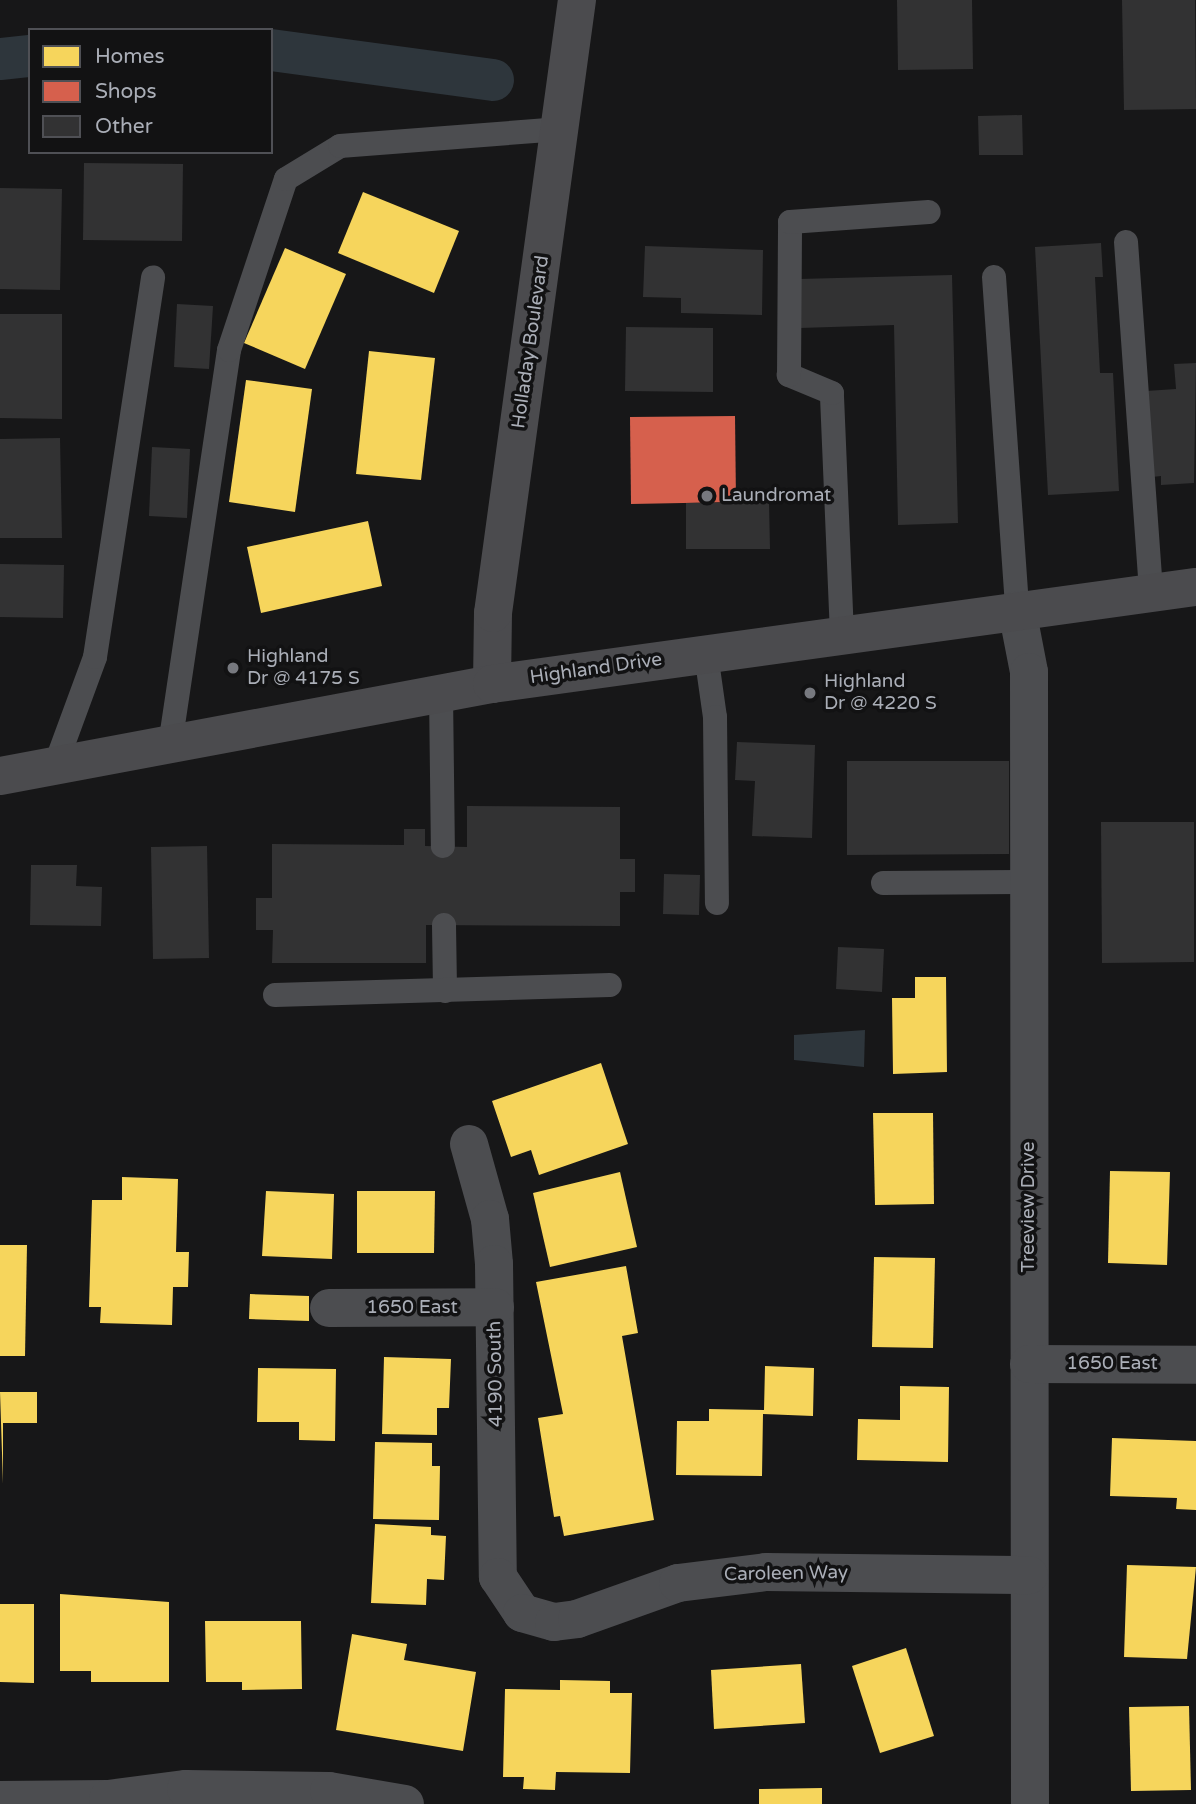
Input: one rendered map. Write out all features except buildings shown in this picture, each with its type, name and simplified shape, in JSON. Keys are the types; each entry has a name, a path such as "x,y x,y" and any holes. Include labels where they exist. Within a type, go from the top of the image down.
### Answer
{"main road":[{"name":"Holladay Boulevard","path":"492,684 493,613 576,0"},
{"name":"Highland Drive","path":"0,776 492,684 1196,587"}],"street":[{"name":"Treeview Drive","path":"1017,610 1029,672 1030,1804"},
{"name":"4190 South","path":"469,1144 490,1219 495,1307 496,1558 513,1604"},
{"name":"1650 East","path":"329,1308 495,1307"},
{"name":"1650 East","path":"1029,1363 1196,1364"},
{"name":"Caroleen Way","path":"513,1604 533,1619 554,1622 714,1576 1029,1575"},
{"path":"0,1800 43,1803 186,1789 329,1791 405,1804"}],"lane":[{"path":"170,745 229,349 286,179 340,146 560,129"},
{"path":"842,635 832,393 789,375 790,222 929,212"},
{"path":"1126,242 1151,593"},
{"path":"55,766 95,657 153,277"},
{"path":"994,277 1017,610"},
{"path":"706,654 715,718 717,903"},
{"path":"441,693 443,846"},
{"path":"883,883 1029,882"},
{"path":"444,925 445,991"},
{"path":"275,995 610,985"}],"shaded area":[{"path":"865,1030 864,1067 794,1060 794,1035"}],"waterway":[{"path":"273,50 493,80"},
{"path":"0,59 28,56"}],"place":[{"name":"Laundromat","path":"707,496"},
{"name":"Highland Dr @ 4175 S","path":"233,668"},
{"name":"Highland Dr @ 4220 S","path":"810,693"}]}
